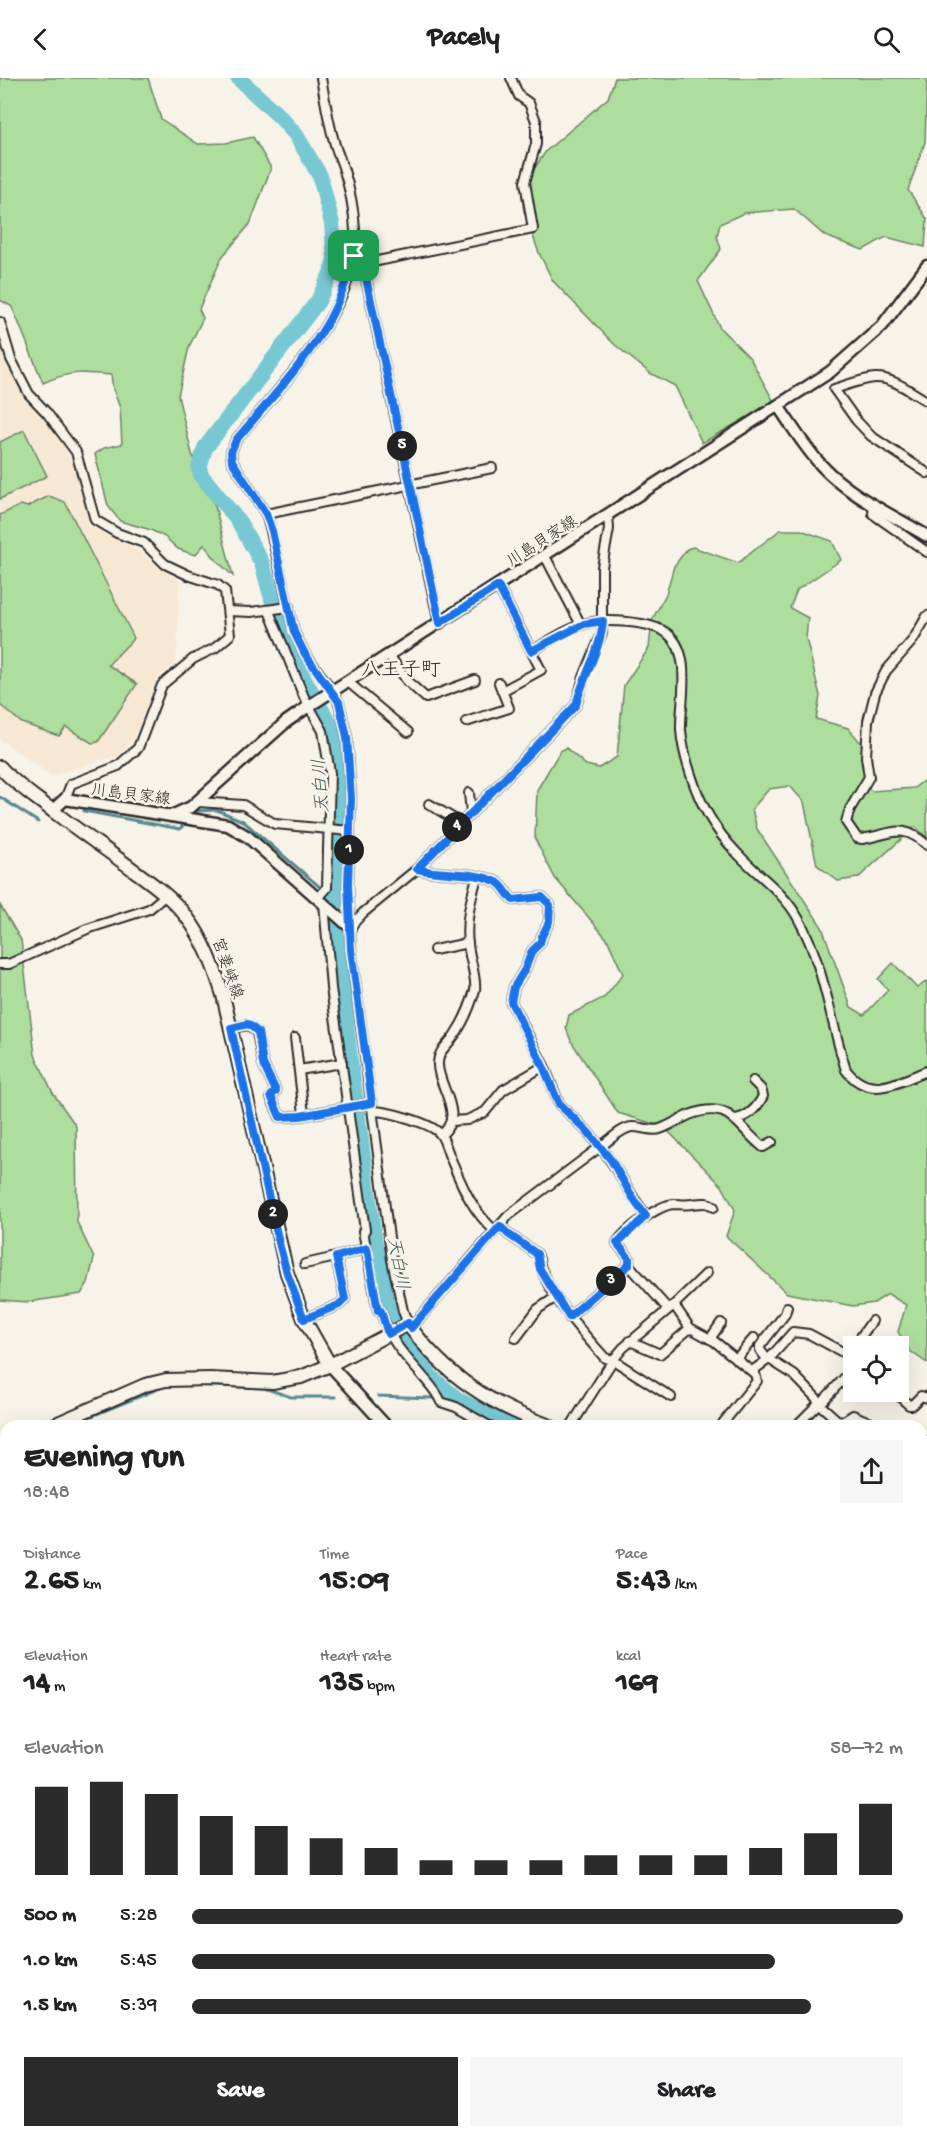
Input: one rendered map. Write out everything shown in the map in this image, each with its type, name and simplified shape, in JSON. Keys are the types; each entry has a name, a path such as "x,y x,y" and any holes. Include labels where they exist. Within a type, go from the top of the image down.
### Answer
{"main road":[{"name":"川島貝家線","path":"65,799 171,816 190,807 286,722 309,706 830,372 873,336 893,314 927,266"},
{"path":"778,406 822,466 846,488 927,536"},
{"name":"宮妻峡線","path":"0,767 10,779 166,895 186,916 201,938 217,976 231,1028 287,1273 304,1319 330,1365"},
{"path":"52,811 65,799"},
{"path":"171,816 228,825 248,837 321,898 350,927"},
{"path":"65,1420 146,1385 166,1380 210,1379 272,1382 301,1377 410,1326 440,1362 471,1388 507,1409 535,1420"},
{"path":"330,1365 380,1420"}],"street":[{"path":"321,78 352,210 355,228 354,256 336,307 317,339 233,445 231,456 234,465 266,514 297,639 314,668 339,702 347,737 350,758 348,884 351,950 392,1260 403,1311 410,1326 516,1209 582,1163 625,1129 631,1127 659,1130 695,1113 714,1108 731,1115 747,1134 763,1147 772,1142"},
{"path":"363,264 533,229 525,182 537,137 536,121 529,103 519,96 511,78"},
{"path":"354,256 363,264 440,623"},
{"path":"0,322 11,359 29,394 47,413 75,452 95,520 117,533 144,543 162,562 218,585 225,591 228,610 230,635 215,648 193,659 162,685 138,748 118,766 71,783 65,799"},
{"path":"927,400 881,378 834,389 856,420 871,436 927,472"},
{"path":"266,514 492,468"},
{"path":"874,504 873,514 927,552"},
{"path":"350,927 363,913 417,869 576,705 584,677 600,641 603,621 602,567 609,529 608,515"},
{"path":"545,556 581,625"},
{"path":"466,722 509,708 501,687 541,670 498,586"},
{"path":"228,610 251,612 289,607"},
{"path":"269,610 309,706 323,731 329,759 327,888 321,898 331,988 365,1230 363,1231 378,1311 381,1311 390,1334 404,1355 438,1393 441,1402 456,1407 479,1420"},
{"path":"927,616 913,640 886,671 875,693 868,721 866,757 869,777 850,810 846,822 856,838 862,839 902,831 910,832 927,845"},
{"path":"531,651 581,625 603,621 647,625 660,628 670,635 682,658 681,731 684,749 691,776 704,809 736,853 776,888 798,918 810,944 846,1070 863,1086 874,1088 927,1071"},
{"path":"390,655 407,681 426,698 475,680"},
{"path":"348,682 408,732"},
{"path":"469,793 471,813"},
{"path":"197,802 243,805 275,824 349,831"},
{"path":"429,804 461,823"},
{"path":"417,869 427,872 462,873 497,882 513,900 542,897 550,905 549,922 540,943 532,951 511,998 559,1104 588,1132 611,1160 646,1216"},
{"path":"441,1135 451,1120 449,1099 440,1076 438,1061 444,1046 454,1036 475,987 468,943 468,917 477,877"},
{"path":"0,964 9,964 87,929 149,909 166,895"},
{"path":"434,950 468,943"},
{"path":"231,1028 248,1024 258,1032 263,1064 276,1091 271,1096 280,1117 370,1106 432,1128 441,1135 462,1187 485,1222 508,1234 537,1254 540,1269 569,1317 605,1358 613,1360 671,1397"},
{"path":"295,1038 304,1114"},
{"path":"299,1070 342,1063"},
{"path":"451,1120 467,1120 485,1112 503,1090 543,1066"},
{"path":"735,1119 742,1118 753,1111 763,1096 761,1089 753,1081"},
{"path":"714,1207 707,1203 683,1206 673,1204 646,1216 617,1243 629,1258 629,1265 690,1328 710,1339 752,1371 757,1381 725,1420"},
{"path":"305,1264 367,1248"},
{"path":"304,1319 339,1305 345,1299 336,1257"},
{"path":"569,1317 629,1265"},
{"path":"575,1420 613,1360 630,1341 707,1274"},
{"path":"516,1338 538,1309 556,1297"},
{"path":"787,1307 785,1314 760,1346 760,1350 768,1359 794,1375 837,1420"},
{"path":"864,1336 872,1321"},
{"path":"710,1339 721,1323"},
{"path":"630,1341 660,1354 690,1328"},
{"path":"752,1371 768,1359 793,1332 809,1334 843,1354"},
{"path":"736,1359 754,1338"},
{"path":"802,1420 843,1382"},
{"path":"906,1402 909,1405 924,1397 927,1389"},
{"path":"846,1420 853,1415 864,1420"}],"shaded area":[{"path":"0,349 26,397 68,448 90,526 141,552 159,568 179,580 177,653 174,664 158,677 133,740 119,755 51,776 0,739"}],"green space":[{"path":"0,78 148,78 161,119 198,144 226,143 253,137 271,168 250,224 222,257 199,309 203,318 189,347 178,396 192,454 215,506 233,576 204,545 195,555 178,549 165,537 151,530 120,521 108,506 95,454 104,448 122,444 120,408 111,375 77,373 43,383 11,306 0,300"},
{"path":"615,78 927,78 925,142 908,190 927,219 925,247 886,237 863,250 825,236 794,209 744,213 720,224 717,236 721,249 698,281 720,328 750,358 774,402 702,443 675,386 650,373 615,345 553,281 539,253 524,211 522,197 524,184 546,151 608,98"},
{"path":"24,430 47,476 0,499 0,442"},
{"path":"49,496 65,502 134,638 108,665 137,684 98,742 92,743 66,727 59,736 22,723 0,705 0,515 21,505 27,507"},
{"path":"780,530 801,530 832,541 841,560 797,590 790,608 808,618 806,638 820,696 816,719 848,728 863,745 867,787 872,791 914,788 927,778 927,837 915,827 858,878 838,881 817,865 804,802 790,786 769,789 752,809 757,829 822,927 851,1007 864,1015 888,990 878,979 893,963 917,988 927,981 927,1363 910,1351 909,1336 901,1336 898,1332 906,1305 888,1294 874,1303 853,1306 787,1293 726,1236 735,1210 722,1186 664,1127 618,1113 571,1041 566,1028 569,1015 605,997 623,974 607,939 555,878 535,839 537,790 560,751 566,748 586,765 599,768 617,757 624,685 649,648 652,620 666,594 674,566 687,549 693,547 738,563"},
{"path":"0,905 21,940 35,1055 53,1093 76,1126 77,1222 94,1258 88,1283 81,1294 28,1302 0,1300"}],"waterway":[{"name":"天白川","path":"238,78 296,135 320,176 332,224 335,259 318,301 205,448 199,468 201,475 239,522 262,563 281,631 303,677 334,732 343,779 342,839 334,873 337,937 349,1052 374,1238 389,1313 407,1348 433,1379 457,1399 497,1420"},
{"path":"0,797 38,822"},
{"path":"196,811 217,810 243,821 335,900"},
{"path":"84,811 180,829 184,824"},
{"path":"193,1385 264,1388 291,1397 336,1397"},
{"path":"86,1420 160,1388"},
{"path":"378,1396 457,1399"}],"district":[{"name":"八王子町","path":"401,668"}],"route":[{"path":"354,256 363,264 440,623 498,586 531,651 584,624 603,621 600,641 584,677 576,705 417,869 427,872 469,874 497,882 513,900 542,897 550,905 549,922 540,943 532,951 514,987 511,1002 530,1037 559,1104 588,1132 611,1160 646,1216 618,1240 617,1243 629,1258 629,1265 569,1317 540,1269 539,1256 500,1226 411,1328 408,1323 388,1334 381,1311 378,1311 367,1248 336,1257 345,1299 339,1305 304,1319 279,1243 231,1028 248,1024 258,1032 263,1064 276,1091 271,1096 280,1117 300,1116 372,1103 351,950 348,884 351,799 347,737 339,702 305,654 294,632 281,581 272,531 266,514 234,465 231,456 236,440 302,360 329,321 354,256"}]}
